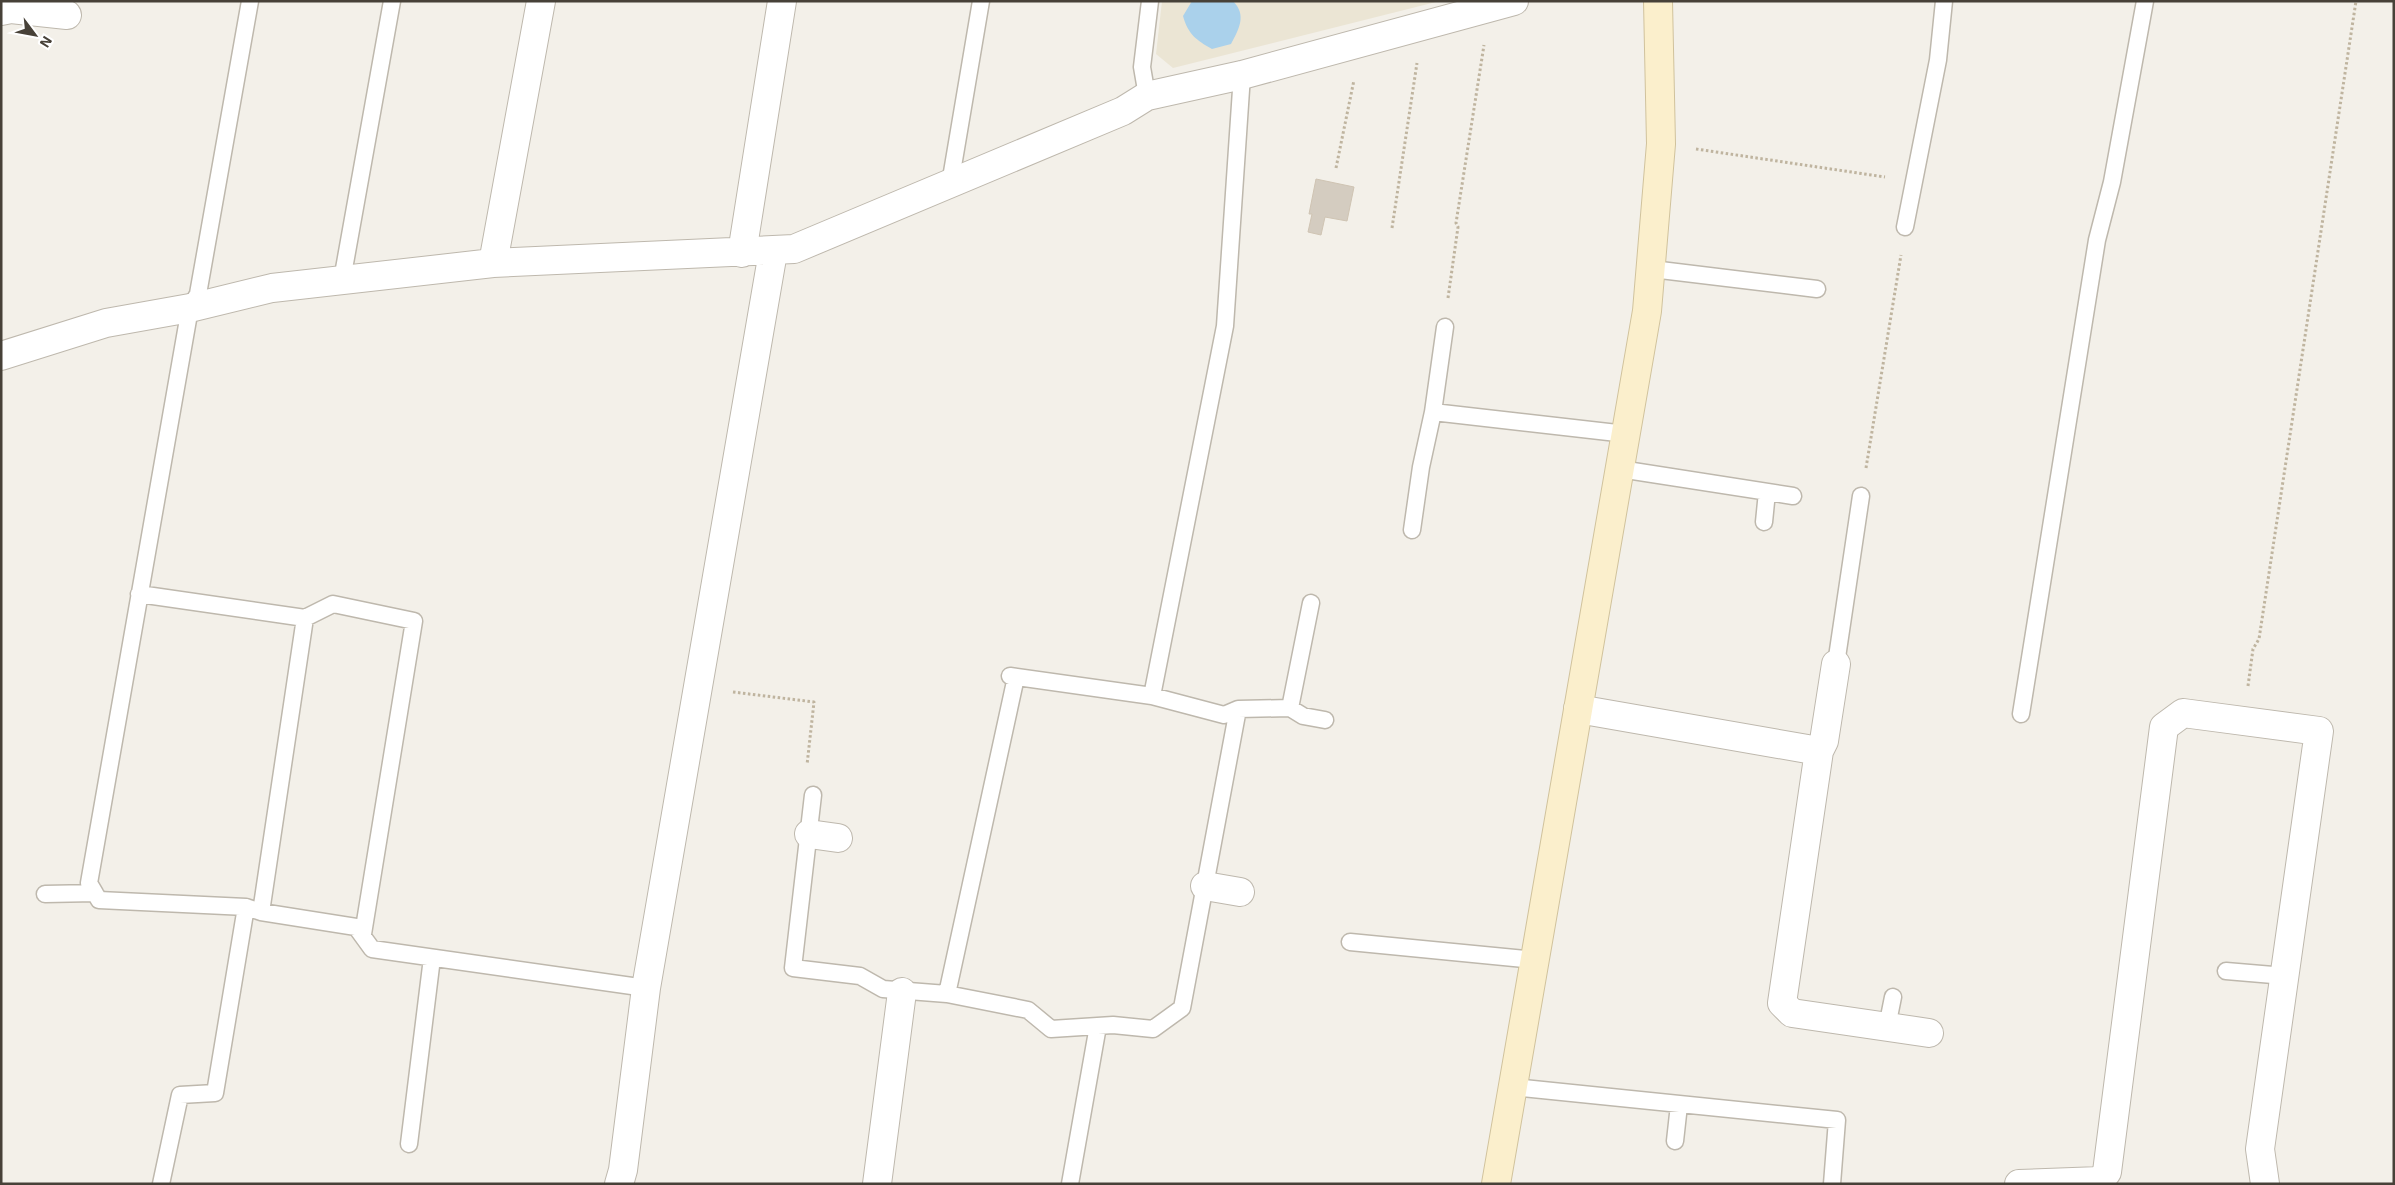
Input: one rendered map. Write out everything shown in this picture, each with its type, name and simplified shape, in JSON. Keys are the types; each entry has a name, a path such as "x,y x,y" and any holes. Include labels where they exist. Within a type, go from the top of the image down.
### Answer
{"street":[{"path":"493,263 541,1"},
{"path":"742,253 782,1"},
{"path":"1496,1184 1647,311 1661,144 1658,1"},
{"path":"1,356 106,323 190,308 272,288 493,263 773,252 794,249 1123,111 1147,96 1242,75 1502,4"},
{"path":"1,11 11,9 68,12"},
{"path":"620,1184 646,988 773,252"},
{"path":"1836,664 1824,741 1819,751 1782,1003 1792,1013 1929,1033"},
{"path":"1578,709 1819,751"},
{"path":"2019,1184 2100,1181 2107,1172 2164,727 2183,713 2319,731 2260,1149 2265,1184"},
{"path":"809,834 838,838"},
{"path":"1205,886 1240,892"},
{"path":"877,1184 902,992"}],"lane":[{"path":"250,1 198,294 190,308 89,882 99,900 246,908 356,927 363,934 372,949 646,988"},
{"path":"342,280 392,1"},
{"path":"950,184 981,1"},
{"path":"1147,96 1142,67 1150,1"},
{"path":"1905,227 1938,60 1944,1"},
{"path":"2021,714 2097,240 2112,182 2145,1"},
{"path":"1152,696 1225,326 1242,75"},
{"path":"1652,269 1817,289"},
{"path":"1412,530 1421,467 1433,412 1445,327"},
{"path":"1433,412 1626,434"},
{"path":"1620,469 1793,496"},
{"path":"1764,522 1767,492"},
{"path":"1836,664 1861,496"},
{"path":"139,594 306,618 333,604 414,621 363,934"},
{"path":"1290,708 1311,604"},
{"path":"262,912 306,618"},
{"path":"947,994 1013,676 1152,696 1224,715 1238,709 1290,708 1303,716 1325,720"},
{"path":"813,795 793,968 860,976 883,989 902,992 947,994 1028,1010 1051,1029 1113,1025 1153,1029 1182,1008 1238,709"},
{"path":"45,894 95,893"},
{"path":"161,1184 180,1095 215,1092 246,908"},
{"path":"1350,942 1535,960"},
{"path":"409,1144 432,958"},
{"path":"2226,971 2285,976"},
{"path":"1887,1027 1892,997"},
{"path":"1070,1184 1098,1026"},
{"path":"1513,1087 1679,1106 1837,1120 1832,1184"},
{"path":"1675,1140 1679,1106"}],"path":[{"path":"2244,720 2253,649 2259,639 2356,1"},
{"path":"1445,327 1458,228 1456,222 1502,4"},
{"path":"1392,228 1422,26"},
{"path":"1336,168 1362,41"},
{"path":"1661,144 1914,181"},
{"path":"1861,496 1905,227"},
{"path":"697,687 814,702 805,784 813,795"}],"shaded area":[{"path":"1162,1 1440,1 1173,68 1156,54"}],"water":[{"path":"1192,1 1233,1 1241,17 1239,27 1231,44 1212,49 1193,36 1183,16"}],"building":[{"path":"1316,179 1354,187 1347,221 1325,217 1321,235 1308,232 1312,214 1309,214"}]}
